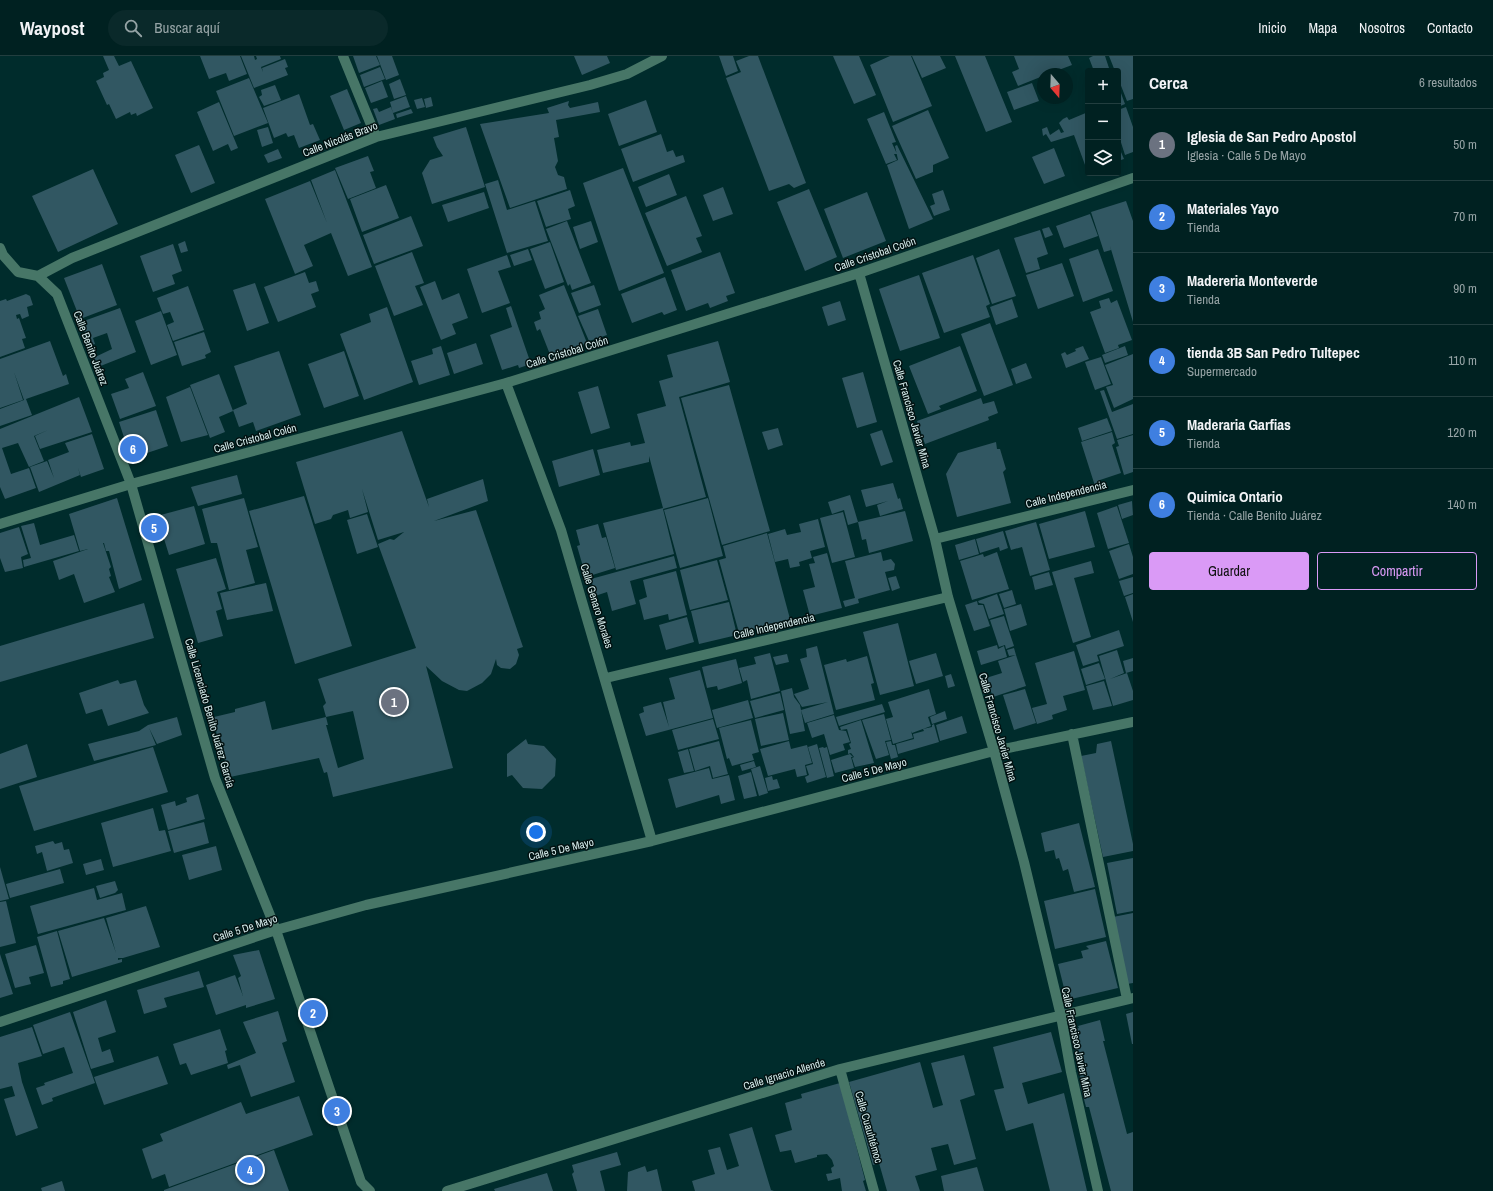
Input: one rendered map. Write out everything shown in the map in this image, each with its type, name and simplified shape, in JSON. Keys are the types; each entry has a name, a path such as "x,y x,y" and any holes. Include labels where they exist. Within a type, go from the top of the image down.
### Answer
{"street":[{"path":"343,56 376,136"},
{"name":"Calle Nicolás Bravo","path":"38,276 72,258 376,136 590,85 627,74 662,56"},
{"name":"Calle Cristobal Colón","path":"0,524 131,484 506,383 859,273 1133,178"},
{"path":"0,248 3,255 18,272 38,276"},
{"name":"Calle Francisco Javier Mina","path":"859,273 935,539 948,597 994,751 1024,862 1061,1016 1071,1072 1098,1191"},
{"name":"Calle Benito Juárez","path":"38,276 57,294 131,484"},
{"name":"Calle Genaro Morales","path":"506,383 561,530 606,678 652,841"},
{"name":"Calle Licenciado Benito Juárez García","path":"131,484 215,778 276,930 360,1186 370,1191"},
{"name":"Calle Independencia","path":"935,539 1133,490"},
{"name":"Calle Independencia","path":"606,678 948,597"},
{"name":"Calle 5 De Mayo","path":"0,1022 276,930 372,904 652,841 994,751 1133,722"},
{"path":"1072,734 1130,998"},
{"name":"Calle Ignacio Allende","path":"447,1191 840,1069 1130,998"},
{"name":"Calle Cuauhtémoc","path":"840,1069 874,1191"}],"building":[{"path":"103,56 114,56 119,66 131,61 153,108 137,116 136,113 131,115 130,112 116,119 109,104 107,105 96,81 104,77 103,73 109,70"},
{"path":"200,56 240,56 247,74 229,81 226,73 209,79"},
{"path":"241,56 254,56 255,60 257,59 256,56 280,56 281,59 261,67 263,72 262,68 285,59 288,67 285,68 288,75 254,88"},
{"path":"353,56 376,56 380,65 359,73"},
{"path":"377,56 392,56 399,75 386,80"},
{"path":"574,56 607,56 610,63 582,75"},
{"path":"719,56 733,56 738,71 726,76"},
{"path":"749,56 758,56 806,183 794,188 789,184 769,191 726,78 741,72 736,61"},
{"path":"833,56 859,56 876,95 854,104"},
{"path":"890,56 911,56 932,106 893,122 870,65"},
{"path":"912,56 940,56 946,68 922,78"},
{"path":"955,56 985,56 1012,122 986,132"},
{"path":"1014,56 1068,56 1072,65 1064,68 1037,68 1037,78 1018,86 1012,72 1019,69"},
{"path":"1093,56 1105,56 1109,68 1093,68 1089,58"},
{"path":"1109,56 1133,56 1133,99 1127,101 1121,86 1121,68 1114,68"},
{"path":"380,67 385,79 364,87 360,75"},
{"path":"249,78 268,123 234,136 216,91"},
{"path":"400,79 406,95 394,99 389,84"},
{"path":"382,81 388,97 371,103 365,88"},
{"path":"1032,83 1037,96 1037,102 1014,110 1007,92"},
{"path":"275,85 281,100 264,106 259,97 262,95 261,90"},
{"path":"347,89 361,123 344,130 330,96"},
{"path":"1121,93 1125,104 1121,106"},
{"path":"299,94 310,125 313,124 320,140 299,148 294,135 288,137 286,133 274,138 263,108"},
{"path":"406,96 410,107 393,113 390,102"},
{"path":"431,97 433,106 426,108 424,99"},
{"path":"422,98 425,107 417,109 414,100"},
{"path":"646,100 657,132 619,146 608,114"},
{"path":"569,101 568,105 570,108 598,102 600,112 556,120 559,137 554,138 558,161 555,167 558,175 564,177 567,189 510,208 480,124 549,113 547,108"},
{"path":"219,102 238,148 231,151 228,144 213,151 197,112"},
{"path":"391,107 395,119 379,125 373,109 377,108 379,112"},
{"path":"1126,107 1133,127 1133,152 1125,155 1121,142 1121,109"},
{"path":"411,109 413,113 397,118 396,114"},
{"path":"928,110 949,158 933,165 933,172 916,179 892,126"},
{"path":"884,112 896,142 892,143 897,154 894,154 897,160 886,164 867,119"},
{"path":"1085,113 1085,165 1074,135 1051,142 1046,134 1043,136 1042,129 1047,127 1050,135 1059,129 1061,133 1064,132 1059,123 1067,117 1069,120"},
{"path":"268,127 273,143 262,147 257,130"},
{"path":"466,127 485,187 432,204 422,173 430,160 443,156 433,137"},
{"path":"661,134 667,152 673,150 676,157 683,155 685,162 633,182 621,149"},
{"path":"199,145 215,183 191,193 175,155"},
{"path":"897,145 933,219 909,229 887,165 898,160 895,146"},
{"path":"1054,148 1065,176 1044,184 1032,157"},
{"path":"278,149 282,158 268,163 264,155"},
{"path":"1121,152 1124,159 1121,160"},
{"path":"368,156 374,171 370,172 376,188 348,199 335,168"},
{"path":"623,168 664,273 619,291 583,183"},
{"path":"93,169 118,224 58,252 32,196"},
{"path":"335,170 372,267 348,276 331,233 304,245 313,266 295,274 265,199 310,181 327,223 311,180"},
{"path":"669,174 677,195 646,207 638,187"},
{"path":"498,180 507,210 535,201 548,241 507,253 485,184"},
{"path":"386,185 399,218 362,232 350,199"},
{"path":"723,187 733,214 713,221 703,195"},
{"path":"809,189 837,257 805,271 777,202"},
{"path":"570,190 575,206 568,209 571,219 546,227 537,201"},
{"path":"943,190 950,210 934,216 930,206 935,204 932,194"},
{"path":"484,192 489,208 448,222 442,205"},
{"path":"867,192 886,241 843,258 824,209"},
{"path":"686,196 702,236 696,238 702,252 667,266 645,213"},
{"path":"1126,201 1133,221 1133,322 1110,246 1111,250 1104,252 1091,212"},
{"path":"1090,214 1098,236 1064,248 1056,226"},
{"path":"411,216 423,246 374,264 363,235"},
{"path":"567,221 591,283 572,290 570,284 568,286 546,229"},
{"path":"591,221 598,242 580,249 573,227"},
{"path":"1049,227 1053,235 1045,238 1042,229"},
{"path":"1040,230 1048,254 1037,258 1040,269 1026,273 1014,238"},
{"path":"185,241 188,251 181,253 178,244"},
{"path":"550,242 564,282 545,289 530,249"},
{"path":"173,244 182,271 172,275 175,284 153,292 140,256"},
{"path":"528,249 532,260 514,266 510,255"},
{"path":"999,249 1016,296 992,304 976,258"},
{"path":"1098,249 1113,291 1083,302 1069,259"},
{"path":"412,252 424,283 415,286 423,305 394,316 375,266"},
{"path":"720,252 735,293 726,296 728,301 710,308 708,303 686,311 671,270"},
{"path":"507,255 511,267 498,271 510,303 482,313 467,269"},
{"path":"973,255 990,304 986,306 990,317 944,333 922,273"},
{"path":"1062,263 1074,296 1038,309 1026,275"},
{"path":"102,264 117,305 80,319 64,278"},
{"path":"305,272 309,283 316,281 319,291 311,294 316,307 278,322 264,287"},
{"path":"919,275 940,338 900,351 879,289"},
{"path":"665,277 677,310 664,315 662,312 632,323 621,294"},
{"path":"435,281 442,300 459,293 468,318 452,324 456,334 441,340 420,287"},
{"path":"255,283 269,323 247,331 233,290"},
{"path":"564,285 587,343 551,357 540,329 537,331 534,322 541,319 539,312 545,309 539,295"},
{"path":"594,285 601,305 579,313 571,293"},
{"path":"188,286 204,330 173,341 167,325 174,322 170,312 163,314 157,298"},
{"path":"26,294 30,296 33,305 27,307 29,316 22,319 20,314 16,315 17,319 19,318 26,338 22,339 25,348 0,357 0,301 6,299 7,301"},
{"path":"1109,298 1111,303 1117,300 1132,340 1118,345 1119,348 1105,353 1090,312 1101,308 1099,301"},
{"path":"1012,299 1018,317 996,325 990,307"},
{"path":"840,301 846,320 828,326 822,307"},
{"path":"511,306 531,364 519,368 518,365 502,370 490,335 512,327 506,308"},
{"path":"387,307 413,382 364,400 340,334 371,322 369,314"},
{"path":"120,308 136,352 98,367 93,358 112,349 107,333 93,338 95,344 92,345 88,342 81,322"},
{"path":"598,309 607,335 589,341 578,316"},
{"path":"161,311 177,355 151,365 135,321"},
{"path":"990,323 1013,385 984,396 961,334"},
{"path":"204,332 211,352 205,355 206,358 182,366 174,342"},
{"path":"50,341 63,376 66,374 69,384 26,399 32,415 0,426 0,409 24,400 14,372 23,400 0,408 0,359"},
{"path":"718,341 730,382 679,397 706,497 663,509 674,554 616,570 603,523 663,508 649,456 649,462 603,473 597,450 630,442 631,446 645,443 637,414 666,406 659,381 673,377 667,355"},
{"path":"476,343 483,364 454,374 447,353"},
{"path":"441,346 450,375 419,385 411,361 433,354 432,349"},
{"path":"960,346 977,391 939,406 941,409 928,414 909,366"},
{"path":"1083,346 1089,359 1066,368 1061,354 1065,352 1067,355 1076,351 1075,349"},
{"path":"1125,346 1128,355 1105,363 1102,355"},
{"path":"279,351 301,415 256,431 253,422 239,427 233,410 247,404 234,366"},
{"path":"344,351 359,396 324,408 308,364"},
{"path":"1133,354 1133,399 1114,408 1106,387 1113,385 1105,365"},
{"path":"1101,357 1111,384 1095,390 1085,362"},
{"path":"1026,363 1032,378 1016,384 1011,369"},
{"path":"143,372 156,406 120,419 111,394 129,388 125,379"},
{"path":"863,372 877,422 857,428 842,378"},
{"path":"219,374 233,411 219,417 225,432 210,438 190,385"},
{"path":"729,385 770,531 722,545 681,398"},
{"path":"598,386 610,428 591,434 578,392"},
{"path":"190,387 208,435 181,442 166,397"},
{"path":"1104,390 1112,412 1133,404 1133,434 1117,439 1100,391"},
{"path":"79,397 92,432 40,449 35,436 48,430 34,436 44,461 29,467 18,443 2,448 11,474 29,468 36,488 5,499 0,487 0,429"},
{"path":"981,398 983,404 994,401 998,413 988,417 989,420 925,444 917,421"},
{"path":"156,410 168,446 144,454 145,457 132,462 119,422"},
{"path":"1107,418 1112,431 1082,441 1078,428"},
{"path":"778,428 783,445 768,450 762,432"},
{"path":"882,430 893,462 881,466 870,434"},
{"path":"402,431 429,507 427,499 483,479 488,501 434,521 476,510 523,647 517,649 519,655 516,664 510,669 501,668 497,665 496,659 491,674 482,683 467,691 459,690 442,681 426,666 453,768 333,797 327,772 324,773 319,758 230,777 217,736 214,717 235,712 235,709 265,701 272,730 326,717 323,706 326,703 318,679 416,648 378,544 390,539 394,540 404,532 378,540 362,489 368,512 350,518 348,510 333,515 331,519 315,524 296,462","holes":["353,711 364,759 338,768 326,725 328,725 326,717"]},
{"path":"1112,432 1115,443 1112,445 1121,473 1100,480 1101,484 1095,486 1081,442"},
{"path":"92,434 104,469 81,477 78,468 80,475 39,492 30,467 47,461 54,478 48,460 69,452 65,443"},
{"path":"1133,435 1133,472 1124,475 1116,447 1119,446 1117,440"},
{"path":"996,442 997,449 1000,449 1006,469 1003,472 1011,503 957,517 946,474 958,453"},
{"path":"593,449 600,475 559,487 552,461"},
{"path":"237,475 242,494 198,506 191,487"},
{"path":"893,483 903,509 880,516 877,505 888,501 866,507 861,490"},
{"path":"850,495 858,522 848,525 844,510 832,514 828,502"},
{"path":"304,496 352,646 295,664 249,511"},
{"path":"117,498 142,580 119,589 109,551 106,551 103,543 111,567 109,569 111,576 109,577 115,592 84,603 74,574 59,580 53,561 88,549 80,551 69,514"},
{"path":"244,498 258,547 246,550 255,583 229,590 217,543 211,543 202,509"},
{"path":"708,498 723,556 680,568 664,510"},
{"path":"1132,501 1133,515 1122,519 1118,505"},
{"path":"194,506 205,544 169,555 157,516"},
{"path":"1117,506 1129,543 1108,549 1097,513"},
{"path":"905,511 913,541 869,553 866,539 862,540 858,522"},
{"path":"1085,511 1095,547 1049,559 1039,524"},
{"path":"843,512 855,557 832,563 820,518"},
{"path":"367,514 378,547 357,554 347,520"},
{"path":"818,519 825,547 810,551 812,558 799,562 800,566 790,568 788,559 775,562 768,534 785,529 787,535 801,532 799,524"},
{"path":"1036,522 1050,570 1030,576 1022,547 1011,550 1005,531"},
{"path":"34,523 40,545 74,535 79,551 24,567 23,560 31,558 21,526"},
{"path":"598,524 602,538 606,537 615,568 586,577 577,546 580,545 576,530"},
{"path":"19,527 28,554 21,557 23,568 5,572 0,558 0,533"},
{"path":"1003,531 1008,548 1000,551 999,547 980,553 976,539"},
{"path":"767,533 790,619 739,633 719,560 726,558 723,546"},
{"path":"975,539 979,554 959,560 955,545"},
{"path":"1129,544 1133,557 1133,574 1119,579 1109,551"},
{"path":"881,552 883,561 891,559 895,564 894,570 885,572 890,590 858,599 859,603 845,607 843,601 855,598 845,561"},
{"path":"997,552 1009,589 972,600 960,561 983,554 984,557"},
{"path":"827,553 842,608 810,616 803,590 815,587 809,564 815,563 813,557"},
{"path":"674,556 677,568 630,581 636,604 612,611 607,592 595,596 591,579"},
{"path":"216,558 226,589 217,592 222,609 216,611 223,636 198,643 176,569"},
{"path":"717,560 728,600 690,610 680,570"},
{"path":"1091,561 1094,573 1074,578 1091,637 1073,643 1052,572"},
{"path":"676,571 687,615 669,620 668,614 644,620 639,600 647,597 643,580"},
{"path":"1049,572 1053,585 1035,590 1032,577"},
{"path":"896,576 900,588 892,591 888,578"},
{"path":"1133,577 1133,593 1124,596 1119,581"},
{"path":"266,583 273,611 227,620 220,593"},
{"path":"1012,590 1016,604 1004,608 999,594"},
{"path":"997,594 1004,614 989,619 984,604 979,603 978,601"},
{"path":"1133,594 1133,622 1125,597"},
{"path":"977,601 978,605 983,605 990,626 974,631 965,605"},
{"path":"729,602 737,635 699,644 691,611"},
{"path":"144,603 154,638 0,682 0,646"},
{"path":"1021,604 1027,625 1010,631 1004,609"},
{"path":"1004,616 1014,646 1006,649 1005,645 999,647 990,620"},
{"path":"687,617 694,642 666,650 659,625"},
{"path":"898,623 914,686 880,695 863,632"},
{"path":"1119,630 1124,646 1097,655 1099,661 1083,666 1076,645"},
{"path":"997,645 998,649 1004,646 1007,657 981,665 977,651"},
{"path":"817,646 834,714 805,723 801,710 828,702 802,707 794,694 809,689 800,659 807,657 806,649"},
{"path":"1014,648 1016,655 1009,656 1007,650"},
{"path":"1117,650 1124,673 1110,679 1127,673 1133,691 1133,700 1113,706 1099,656"},
{"path":"1074,651 1085,690 1063,696 1067,710 1052,715 1053,719 1037,724 1032,708 1047,704 1035,663"},
{"path":"770,653 780,691 751,699 747,680 743,682 739,668 756,664 754,657"},
{"path":"936,653 943,676 916,684 909,661"},
{"path":"787,654 789,662 776,665 773,657"},
{"path":"1016,655 1026,686 993,697 986,678 1002,673 998,661"},
{"path":"867,656 874,683 871,684 875,700 836,710 824,665 846,659 847,662"},
{"path":"1133,658 1133,671 1126,673 1123,661"},
{"path":"736,659 742,683 718,690 717,686 707,688 702,667"},
{"path":"1099,663 1105,679 1086,685 1081,669"},
{"path":"700,670 713,718 646,736 639,714 644,712 643,707 661,702 669,727 663,702 675,699 669,678"},
{"path":"951,674 955,686 948,688 945,676"},
{"path":"118,680 120,684 136,680 144,705 149,713 108,726 102,709 86,714 79,693"},
{"path":"1104,681 1112,706 1093,710 1086,686"},
{"path":"792,688 794,697 800,705 805,731 790,734 781,691"},
{"path":"929,689 936,714 928,717 931,726 912,733 911,731 913,738 893,744 886,719 893,717 888,702"},
{"path":"1025,689 1036,723 1014,730 1003,695"},
{"path":"780,693 784,710 755,718 750,701"},
{"path":"748,700 753,718 717,728 712,710"},
{"path":"882,704 885,712 839,726 836,717"},
{"path":"945,711 947,719 932,724 930,717"},
{"path":"783,713 789,740 761,746 755,719"},
{"path":"884,714 891,740 885,741 889,755 876,759 862,720"},
{"path":"834,715 839,730 846,731 850,742 843,744 845,750 830,755 824,734 812,738 807,723"},
{"path":"962,716 967,733 940,741 936,725"},
{"path":"177,717 182,735 157,744 149,728 156,745 94,761 88,744 139,731 148,725"},
{"path":"713,719 719,739 678,750 672,730"},
{"path":"751,720 759,752 752,754 754,760 732,766 729,758 727,759 719,728"},
{"path":"861,720 874,763 855,767 852,758 854,757 851,753 848,754 848,750 851,749 849,744 851,743 847,729 841,730 840,727"},
{"path":"934,724 939,742 898,754 896,744 914,739 913,734 924,731 923,729 932,727"},
{"path":"526,739 528,744 544,746 556,759 555,776 542,789 523,788 512,775 507,777 507,754"},
{"path":"719,741 728,774 713,778 710,766 695,771 689,749"},
{"path":"789,741 791,749 807,745 812,763 805,765 807,775 797,777 795,769 768,776 760,749"},
{"path":"891,741 892,745 895,745 898,757 891,759 886,742"},
{"path":"1111,741 1133,844 1133,851 1103,857 1081,756 1096,753 1097,744"},
{"path":"27,744 37,777 0,789 0,754"},
{"path":"817,744 826,777 807,783 805,777 809,775 806,766 813,764 808,747"},
{"path":"153,747 168,792 34,831 19,786"},
{"path":"827,747 834,776 827,778 819,748"},
{"path":"688,749 694,771 684,773 678,752"},
{"path":"850,754 853,757 851,757 854,768 835,773 831,760"},
{"path":"754,761 756,767 742,771 740,765"},
{"path":"760,766 768,793 759,796 751,769"},
{"path":"709,768 712,779 729,775 735,800 721,804 719,795 676,808 668,779"},
{"path":"751,772 757,796 744,799 738,776"},
{"path":"772,776 773,780 777,779 780,788 768,791 765,778"},
{"path":"198,794 205,819 168,830 161,805 175,801 176,806 187,802 186,798"},
{"path":"153,808 159,831 165,830 171,851 113,867 101,823"},
{"path":"204,822 209,843 174,853 168,831"},
{"path":"1079,823 1095,887 1074,892 1068,869 1063,871 1059,858 1056,859 1054,850 1045,852 1041,833"},
{"path":"53,841 55,844 62,842 64,850 69,849 73,863 47,871 42,852 37,854 35,846"},
{"path":"216,846 222,870 189,880 182,855"},
{"path":"1133,858 1133,911 1117,914 1107,863"},
{"path":"101,859 104,870 86,875 83,864"},
{"path":"0,867 9,899 0,901"},
{"path":"60,869 64,883 10,898 6,884"},
{"path":"115,881 118,890 115,893 100,898 96,886"},
{"path":"94,888 97,900 122,893 126,910 38,934 30,906"},
{"path":"1095,889 1106,937 1055,949 1044,901"},
{"path":"6,901 16,943 0,947 0,902"},
{"path":"146,906 160,947 123,958 118,958 118,960 122,959 122,962 72,977 58,931 104,918 116,953 106,918"},
{"path":"1133,913 1133,983 1127,984 1113,917"},
{"path":"57,931 70,979 63,981 63,984 51,987 37,937"},
{"path":"1106,941 1118,988 1067,1000 1058,964 1083,958 1081,951 1089,949 1086,946"},
{"path":"36,945 44,973 29,977 31,984 15,988 5,954"},
{"path":"259,950 275,999 246,1008 246,1005 216,1015 206,985 235,975 243,996 238,978 241,976 233,955"},
{"path":"0,954 13,994 0,998"},
{"path":"199,971 204,987 164,998 167,1007 144,1014 137,990"},
{"path":"106,1000 116,1032 98,1038 102,1052 110,1049 114,1062 91,1069 73,1012"},
{"path":"278,1011 287,1041 282,1043 295,1082 251,1097 240,1065 228,1069 227,1065 256,1053 243,1022"},
{"path":"70,1012 95,1083 52,1098 53,1101 42,1105 36,1088 45,1085 44,1083 73,1073 64,1047 43,1054 33,1025"},
{"path":"1133,1012 1133,1044 1132,1044 1126,1014"},
{"path":"1100,1020 1105,1041 1103,1041 1127,1134 1133,1132 1133,1191 1111,1191 1089,1107 1086,1107 1080,1084 1082,1084 1076,1060 1078,1059 1070,1031 1079,1028 1078,1026"},
{"path":"32,1027 42,1056 18,1063 22,1082 38,1128 16,1136 4,1099 15,1096 12,1086 0,1089 0,1037"},
{"path":"220,1029 227,1050 225,1051 228,1063 191,1075 186,1063 180,1065 173,1044"},
{"path":"1051,1032 1062,1072 1022,1083 1028,1104 1064,1093 1087,1191 1050,1191 1033,1123 1006,1131 994,1090 1004,1088 993,1047"},
{"path":"964,1055 975,1095 960,1100 976,1159 954,1165 948,1144 931,1148 937,1170 915,1176 920,1191 887,1191 879,1163 873,1165 849,1082 920,1062 933,1108 943,1105 931,1063"},
{"path":"158,1056 168,1084 104,1105 94,1077"},
{"path":"840,1083 865,1180 863,1181 866,1191 842,1191 840,1178 828,1181 826,1174 832,1173 831,1168 834,1166 832,1160 827,1154 817,1155 817,1157 795,1163 791,1150 780,1152 775,1135 792,1130 785,1103 802,1098 801,1094"},
{"path":"299,1096 313,1135 169,1187 165,1174 152,1179 142,1149 163,1141 160,1134 241,1102 246,1114"},
{"path":"752,1127 771,1190 774,1191 695,1191 692,1181 715,1174 708,1150 720,1147 727,1170 739,1166 729,1134"},
{"path":"274,1150 289,1191 164,1191 164,1190"},
{"path":"617,1152 621,1165 600,1171 605,1191 577,1191 572,1174 574,1172 572,1165"},
{"path":"645,1166 647,1172 657,1169 662,1191 627,1191 628,1172"},
{"path":"977,1167 984,1191 944,1191 941,1176"},
{"path":"547,1173 553,1191 495,1191 494,1189"},
{"path":"62,1181 65,1191 42,1191 41,1188"}],"place":[{"name":"Quimica Ontario","path":"133,449"},
{"name":"Maderaria Garfias","path":"154,528"},
{"name":"Iglesia de San Pedro Apostol","path":"394,702"},
{"name":"Materiales Yayo","path":"313,1013"},
{"name":"Madereria Monteverde","path":"337,1111"},
{"name":"tienda 3B San Pedro Tultepec","path":"250,1170"}]}
